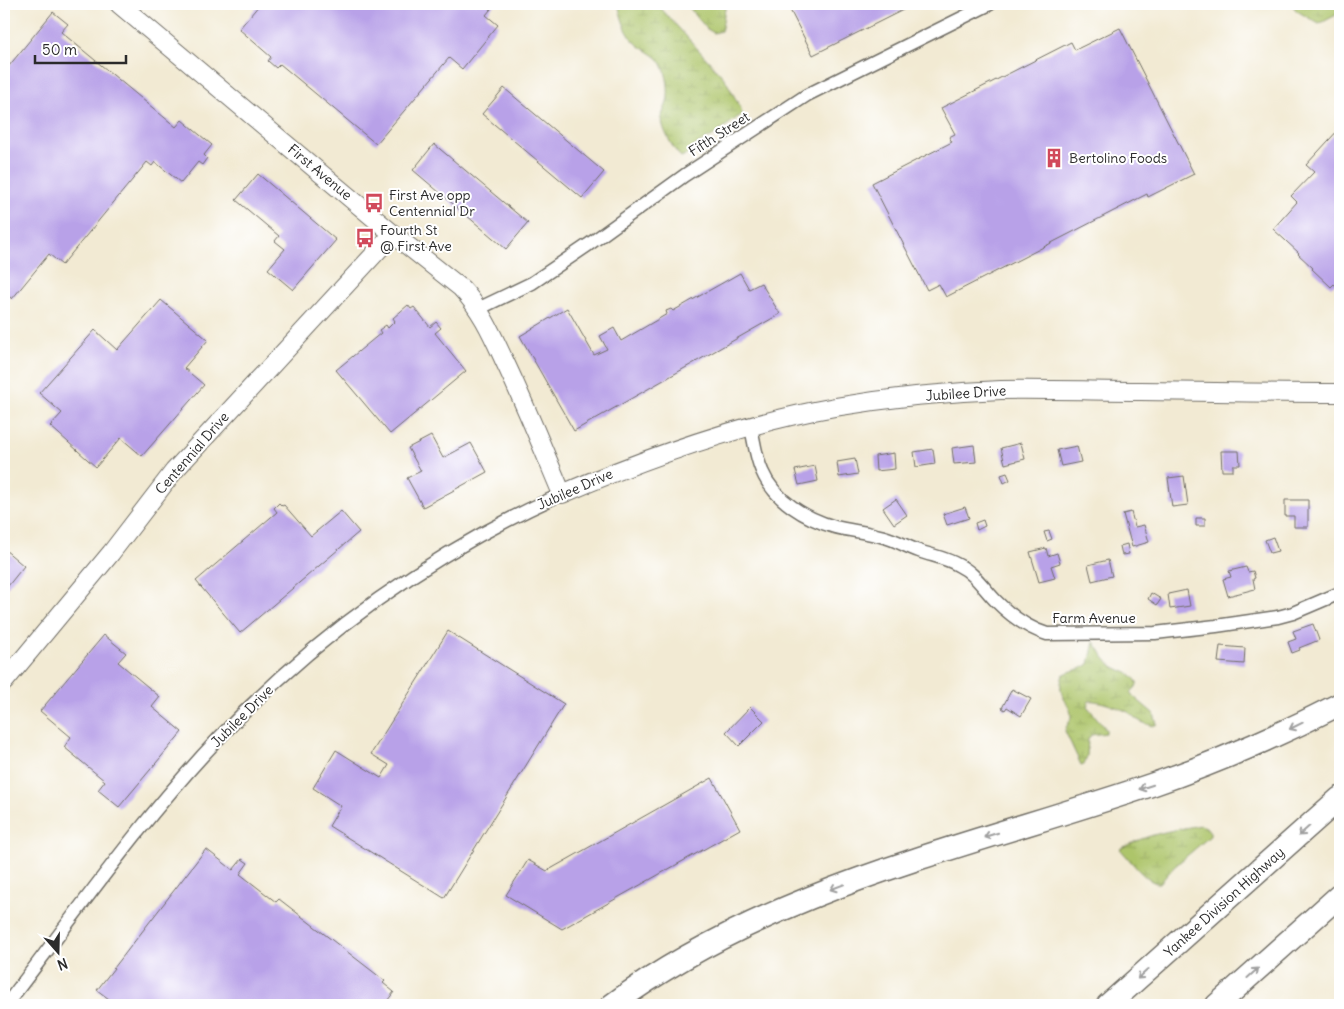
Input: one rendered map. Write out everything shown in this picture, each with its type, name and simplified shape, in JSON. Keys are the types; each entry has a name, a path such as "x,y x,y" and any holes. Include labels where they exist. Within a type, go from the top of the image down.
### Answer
{"highway":[{"path":"612,1005 656,974 686,956 775,912 857,880 937,852 1185,773 1275,737 1340,704"},
{"name":"Yankee Division Highway","path":"1108,1005 1340,798"},
{"path":"1217,1005 1340,895"}],"street":[{"name":"First Avenue","path":"119,4 393,234 461,288 478,308 490,330 562,494"},
{"name":"Fifth Street","path":"478,308 532,282 588,245 691,170 807,96 990,4"},
{"name":"Centennial Drive","path":"4,682 111,553 174,470 393,234"},
{"name":"Jubilee Drive","path":"6,1005 170,793 219,738 281,678 350,622 432,564 508,521 562,494 665,452 751,427 835,408 933,395 1002,390 1340,393"},
{"name":"Farm Avenue","path":"751,427 762,472 775,492 787,503 811,518 835,527 886,537 922,552 943,557 961,566 976,578 1010,614 1034,630 1047,634 1154,633 1216,626 1293,613 1340,593"}],"green space":[{"path":"618,4 657,4 725,79 742,114 714,135 694,146 688,154 681,157 669,140 663,124 662,115 667,102 668,92 668,82 664,68 657,58 638,45 630,36"},
{"path":"686,4 727,4 721,31 714,33 707,29"},
{"path":"1291,4 1340,4 1340,13 1319,24 1297,11"},
{"path":"1094,642 1114,667 1134,677 1137,686 1131,693 1154,714 1157,724 1153,726 1141,722 1120,708 1089,701 1087,706 1106,729 1106,733 1091,735 1088,739 1087,757 1084,764 1081,765 1065,731 1071,716 1069,706 1062,694 1061,683 1063,675 1089,664"},
{"path":"1201,825 1206,827 1210,832 1210,836 1174,867 1160,883 1150,880 1138,870 1120,849 1150,836"}],"building":[{"path":"260,4 495,4 486,15 498,25 462,69 449,58 376,144 280,64 276,68 268,61 271,57 239,29"},
{"path":"792,4 915,4 813,55 788,6"},
{"path":"53,12 68,24 61,32 176,127 182,120 212,145 204,155 207,158 202,165 198,162 181,183 155,162 152,166 147,162 62,265 49,254 12,299 4,292 4,72"},
{"name":"Bertolino Foods","path":"1120,28 1194,174 1148,197 1147,194 946,297 939,284 927,290 872,183 952,142 949,137 955,134 941,108 1071,42 1075,50"},
{"path":"504,88 604,172 582,198 482,114"},
{"path":"1340,128 1340,290 1334,284 1331,287 1273,229 1297,202 1291,196 1314,172 1306,165"},
{"path":"434,144 528,223 506,249 413,170"},
{"path":"258,174 336,240 293,290 268,269 285,249 275,241 279,236 236,200"},
{"path":"740,273 749,289 761,283 780,314 574,431 520,336 567,308 594,355 607,349 600,336 614,328 621,341 667,314 666,311 671,309 673,311"},
{"path":"161,300 208,340 184,368 204,385 142,456 121,438 96,467 50,426 62,413 39,393 95,330 117,350"},
{"path":"408,305 411,309 414,307 430,327 436,322 441,328 435,333 466,371 390,434 336,370 381,333 379,330 386,325 388,328 395,321 393,318"},
{"path":"431,436 443,458 471,443 487,472 423,507 407,478 421,471 408,448"},
{"path":"1021,443 1025,459 1005,464 1001,448"},
{"path":"974,445 976,462 954,464 952,448"},
{"path":"1077,446 1081,462 1061,466 1057,450"},
{"path":"933,449 935,464 916,467 914,452"},
{"path":"1221,451 1239,451 1240,465 1233,465 1233,471 1222,471"},
{"path":"894,453 895,469 876,471 875,456"},
{"path":"855,459 858,474 839,477 837,462"},
{"path":"815,466 818,481 799,485 795,470"},
{"path":"1007,473 1010,480 1004,483 1001,475"},
{"path":"1184,476 1188,505 1172,507 1168,478"},
{"path":"896,499 907,515 894,524 883,508"},
{"path":"1285,500 1308,500 1308,527 1294,527 1294,516 1285,516"},
{"path":"279,503 282,506 284,505 311,536 341,511 359,532 240,633 196,581 277,512 274,508"},
{"path":"965,507 969,518 947,525 943,514"},
{"path":"1131,512 1135,527 1144,525 1149,542 1132,547 1123,514"},
{"path":"1196,518 1205,518 1205,526 1196,526"},
{"path":"983,520 985,526 977,530 975,523"},
{"path":"1049,531 1052,539 1047,541 1044,532"},
{"path":"1273,537 1278,551 1270,553 1265,540"},
{"path":"1127,544 1129,554 1122,555 1120,546"},
{"path":"1046,548 1048,556 1057,553 1060,563 1051,566 1055,578 1039,582 1030,552"},
{"path":"4,549 24,566 4,591"},
{"path":"1108,560 1112,576 1092,581 1088,565"},
{"path":"1246,567 1248,572 1253,571 1255,589 1228,596 1223,579 1231,577 1229,571"},
{"path":"1187,590 1190,606 1170,609 1168,594"},
{"path":"1151,593 1161,599 1157,605 1148,599"},
{"path":"1313,624 1319,640 1292,653 1288,642 1296,639 1293,631"},
{"path":"448,631 564,704 444,898 329,826 341,806 313,788 336,750 381,778 389,765 371,754"},
{"path":"104,635 126,653 118,662 160,697 152,707 182,732 119,807 98,790 105,781 64,747 71,737 40,711"},
{"path":"1220,646 1245,648 1244,664 1218,662"},
{"path":"1012,689 1031,699 1021,716 1007,707 1005,710 1002,708"},
{"path":"750,707 764,721 739,746 726,732"},
{"path":"712,778 740,829 562,929 506,895 528,860 547,871"},
{"path":"206,849 233,870 242,859 248,863 240,874 276,902 279,899 385,981 383,983 394,992 384,1005 117,1005 97,990"}],"place":[{"name":"Bertolino Foods","path":"1054,158"},
{"name":"First Ave opp Centennial Dr","path":"374,203"},
{"name":"Fourth St @ First Ave","path":"365,238"}]}
